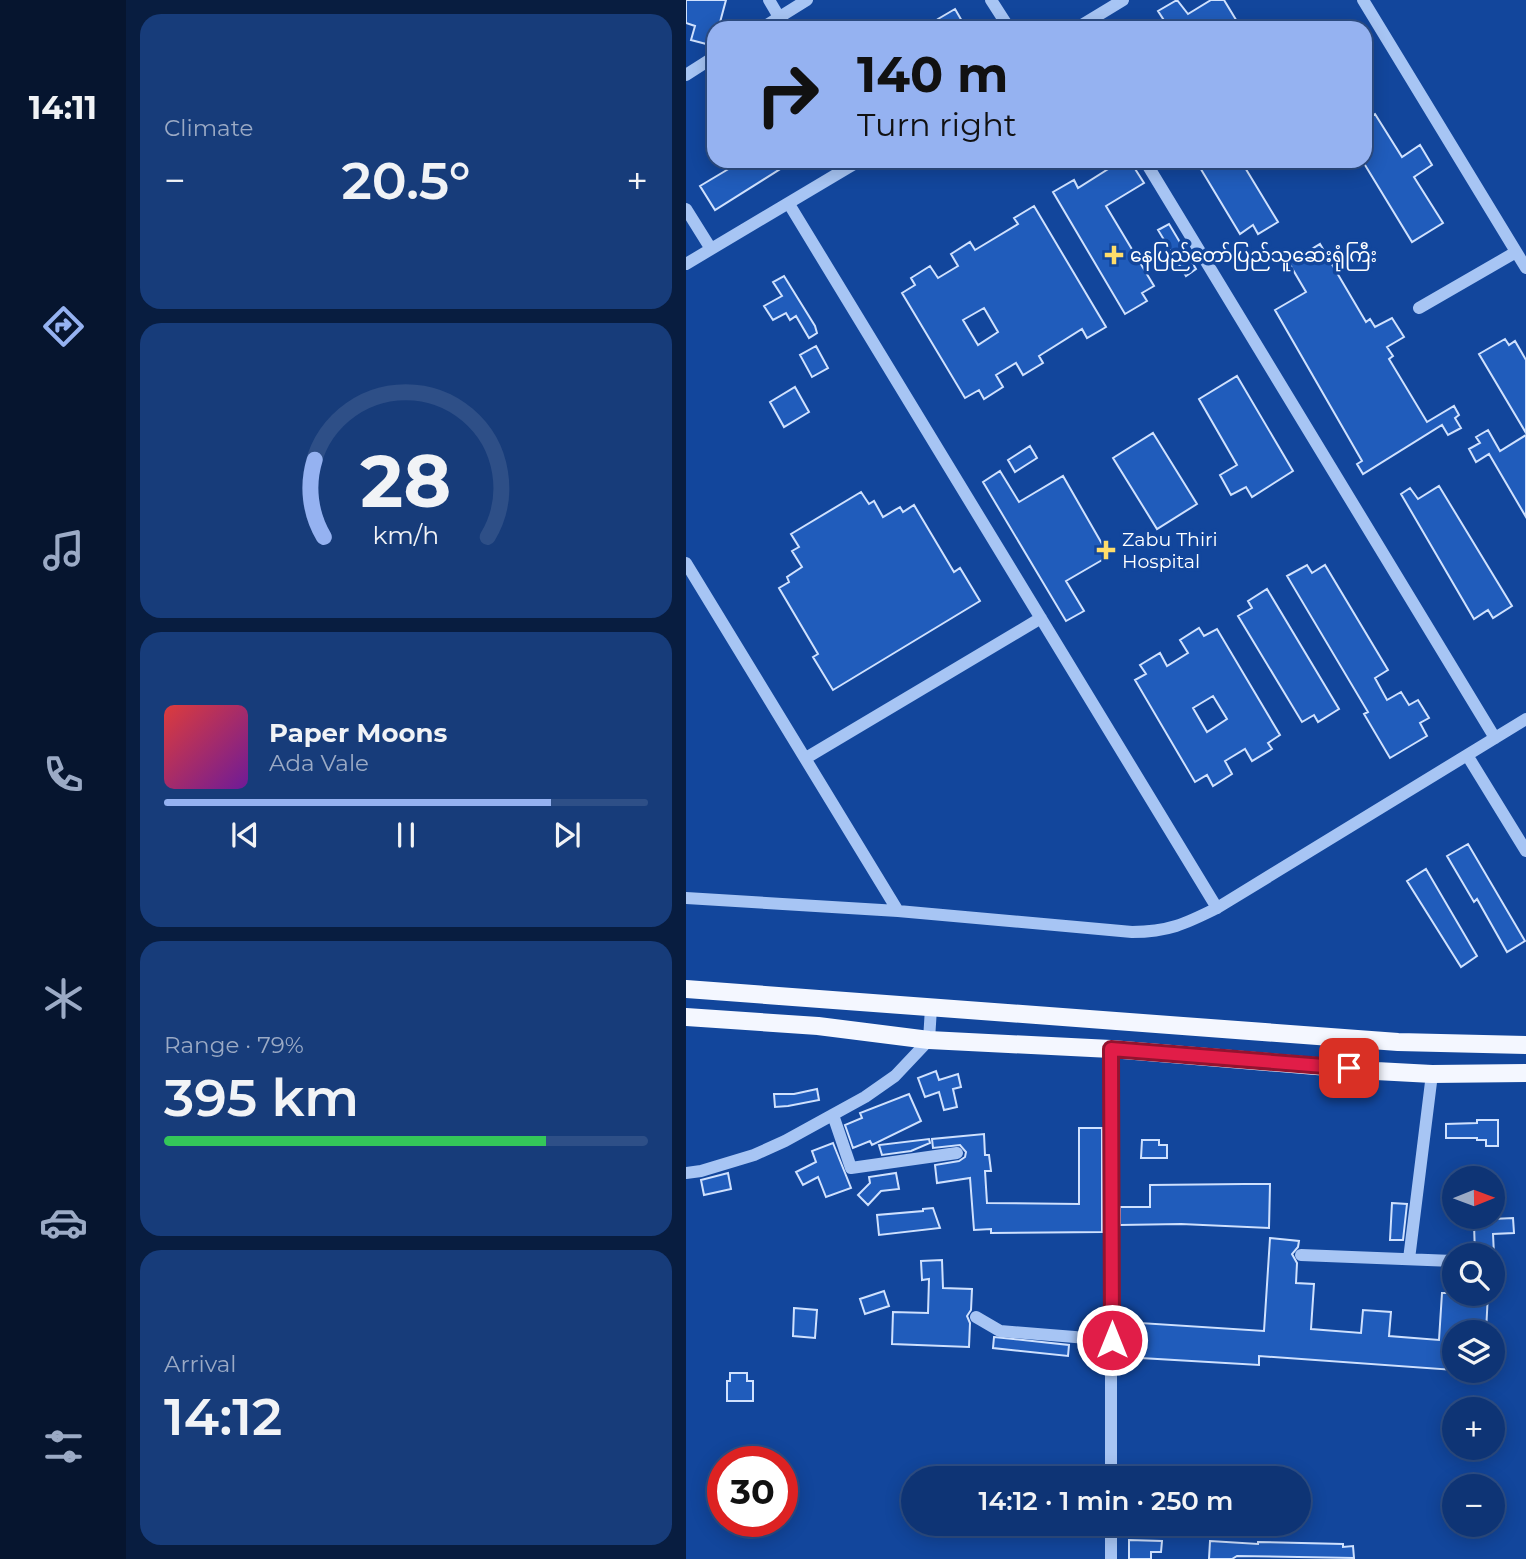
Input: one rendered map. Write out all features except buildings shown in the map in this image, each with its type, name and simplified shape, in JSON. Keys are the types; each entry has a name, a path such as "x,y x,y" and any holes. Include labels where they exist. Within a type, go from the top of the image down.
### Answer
{"main road":[{"path":"686,989 1398,1042 1526,1045"},
{"path":"686,1017 818,1026 929,1041 1111,1049 1432,1074 1526,1073"}],"street":[{"path":"769,0 779,17"},
{"path":"773,21 807,0"},
{"path":"991,0 1004,21"},
{"path":"1088,21 1123,0"},
{"path":"1363,0 1526,268"},
{"path":"686,75 707,62"},
{"path":"686,264 848,168"},
{"path":"1149,168 1495,738"},
{"path":"789,204 1217,908"},
{"path":"686,209 711,249"},
{"path":"1419,308 1516,252"},
{"path":"686,563 898,911"},
{"path":"806,758 1041,618"},
{"path":"686,898 898,911 1140,932 1177,928 1217,908 1526,719"},
{"path":"1467,755 1526,851"},
{"path":"686,1173 754,1155 833,1115 895,1076 929,1041 932,1008"},
{"path":"1111,1049 1111,1466"},
{"path":"1409,1259 1432,1074"},
{"path":"833,1115 852,1168 957,1153"},
{"path":"1301,1255 1442,1260"},
{"path":"976,1317 1000,1331 1112,1340"},
{"path":"1111,1536 1111,1559"}],"place":[{"name":"နေပြည်တော်ပြည်သူဆေးရုံကြီး","path":"1114,255"},
{"name":"Zabu Thiri Hospital","path":"1106,550"}],"route":[{"path":"1112,1340 1111,1049 1349,1068"}]}
